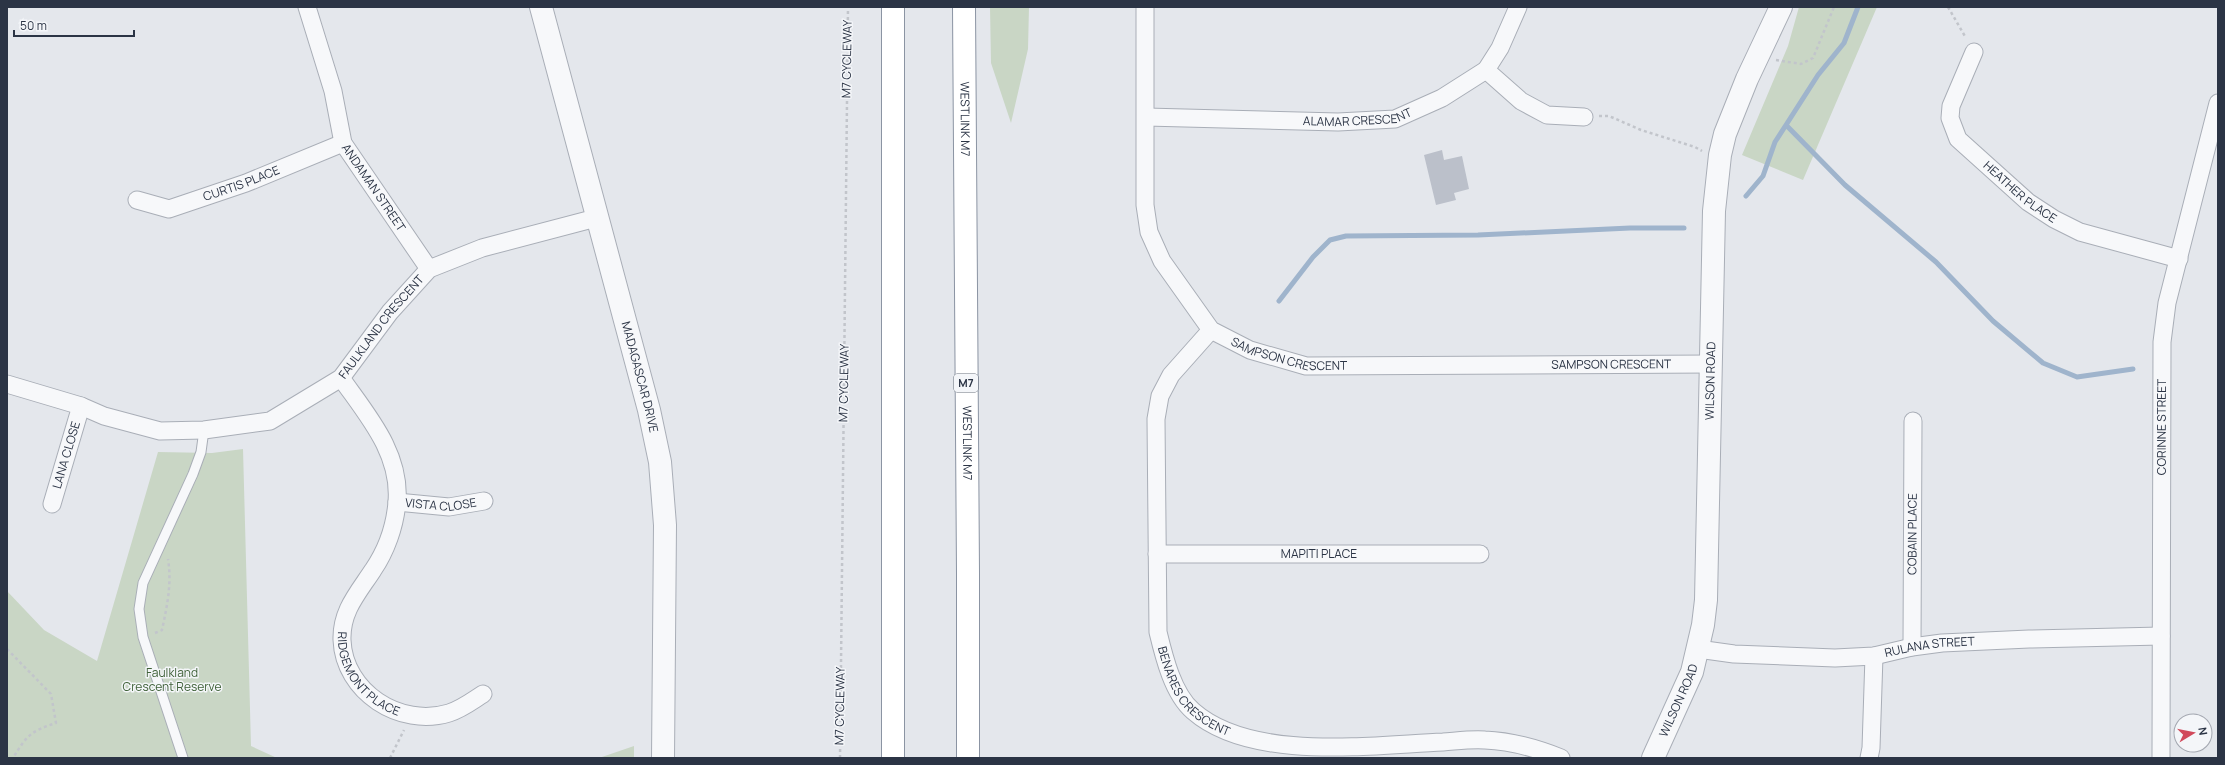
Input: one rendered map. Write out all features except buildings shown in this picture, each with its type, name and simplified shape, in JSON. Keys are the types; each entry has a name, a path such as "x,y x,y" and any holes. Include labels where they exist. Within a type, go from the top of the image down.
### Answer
{"highway":[{"path":"893,7 893,758"},
{"name":"WESTLINK M7","path":"964,7 968,758"}],"street":[{"name":"ANDAMAN STREET","path":"307,7 333,91 343,143 429,269"},
{"name":"MADAGASCAR DRIVE","path":"541,7 596,218 649,410 660,462 666,551 663,758"},
{"name":"SAMPSON CRESCENT","path":"1145,7 1146,117 1144,178 1149,232 1162,261 1211,330 1250,350 1306,366 1712,364"},
{"name":"ALAMAR CRESCENT","path":"1146,117 1338,122 1395,119 1442,98 1486,70 1500,48 1518,7"},
{"name":"WILSON ROAD","path":"1653,758 1692,672 1704,625 1708,569 1714,211 1720,155 1734,110 1781,7"},
{"name":"HEATHER PLACE","path":"1974,52 1951,106 1950,118 1958,139 2028,202 2054,219 2080,232 2179,259"},
{"path":"1486,70 1522,101 1547,115 1584,117"},
{"name":"CORINNE STREET","path":"2161,758 2162,342 2167,303 2213,146 2218,103"},
{"name":"CURTIS PLACE","path":"137,200 169,208 246,183 343,143"},
{"name":"FAULKLAND CRESCENT","path":"7,384 81,406 104,416 160,431 204,430 270,421 341,378 390,312 429,269 482,248 596,218"},
{"name":"BENARES CRESCENT","path":"1211,330 1171,376 1160,396 1156,419 1158,632 1165,662 1178,690 1192,711 1219,728 1247,738 1275,744 1374,752 1484,739 1513,742 1561,758"},
{"name":"RIDGEMONT PLACE","path":"341,378 386,444 395,477 397,502 394,522 382,555 348,608 343,624 342,640 348,668 369,696 395,711 412,715 430,716 448,714 463,708 483,694"},
{"name":"LANA CLOSE","path":"52,504 81,406"},
{"name":"COBAIN PLACE","path":"1912,647 1913,422"},
{"name":"VISTA CLOSE","path":"397,502 449,507 484,501"},
{"name":"MAPITI PLACE","path":"1157,554 1480,554"},
{"name":"RULANA STREET","path":"1698,649 1734,654 1835,658 1874,656 1912,647 1942,643 2021,639 2161,636"},
{"path":"1869,758 1871,748 1874,656"}],"lane":[{"path":"183,758 143,637 139,609 143,583 201,452 204,430"}],"path":[{"name":"M7 CYCLEWAY","path":"840,758 848,7"},
{"path":"1775,60 1801,64 1813,58 1834,7"},
{"path":"1948,7 1974,52"},
{"path":"1584,117 1609,116 1641,130 1695,147 1702,151"},
{"path":"143,637 162,630 168,600 170,573 168,558"},
{"path":"7,649 51,694 56,723 33,730 13,758"},
{"path":"390,758 412,715"}],"green space":[{"path":"990,7 1029,7 1028,49 1011,123 991,63"},
{"path":"1799,7 1877,7 1803,180 1742,155 1788,46"},
{"name":"Faulkland Crescent Reserve","path":"243,449 251,746 277,758 7,758 7,591 44,630 97,661 158,452 212,453"},
{"path":"634,746 634,758 599,758"}],"waterway":[{"path":"1746,196 1763,176 1775,142 1818,75 1844,43 1858,7"},
{"path":"1786,125 1845,185 1936,262 1993,321 2043,363 2077,377 2133,369"},
{"path":"1279,301 1313,257 1330,240 1346,236 1478,235 1630,228 1684,228"}]}
